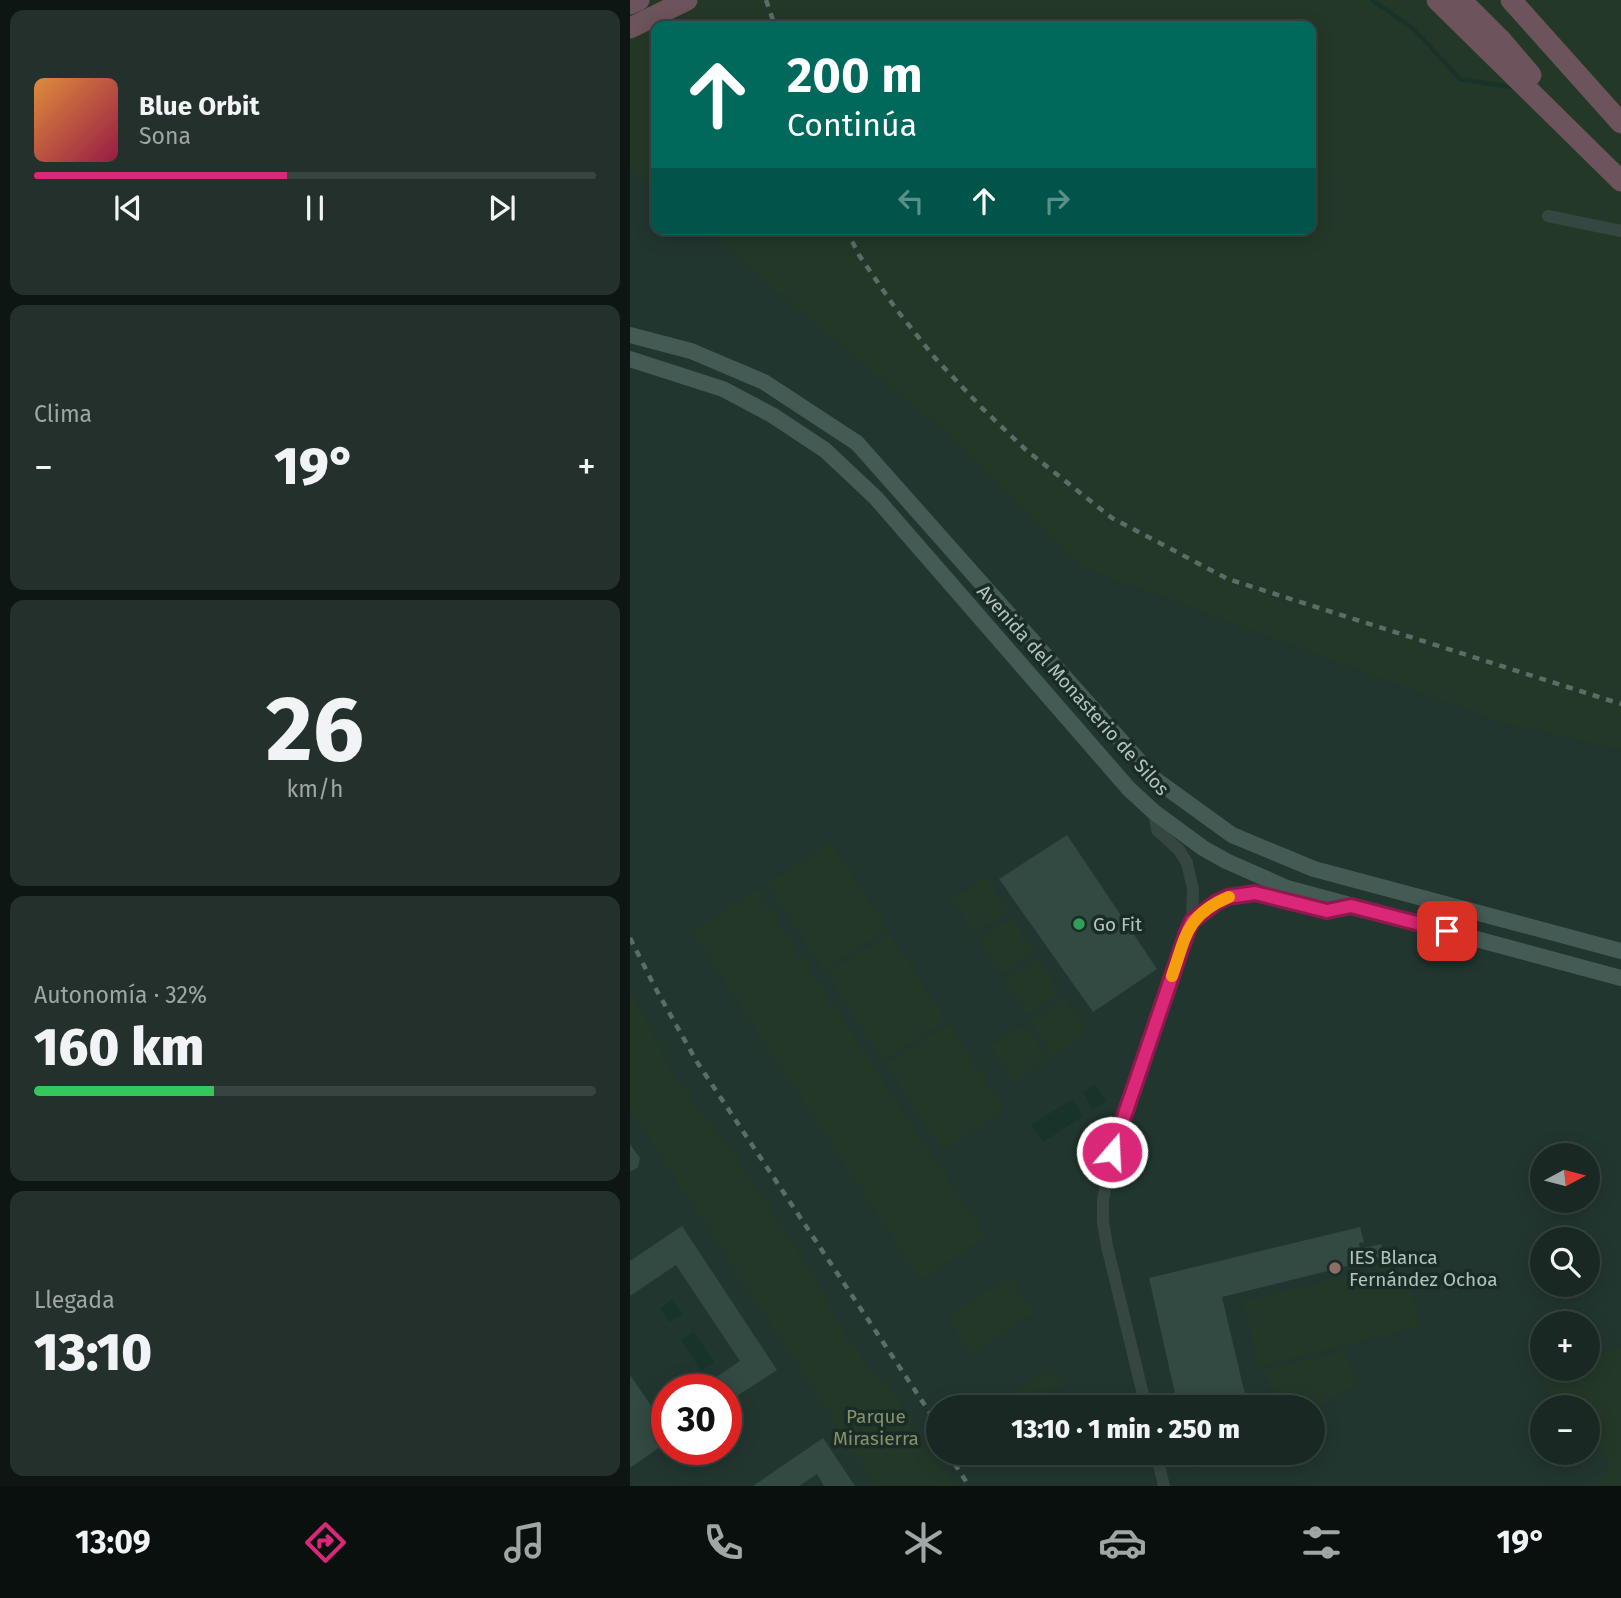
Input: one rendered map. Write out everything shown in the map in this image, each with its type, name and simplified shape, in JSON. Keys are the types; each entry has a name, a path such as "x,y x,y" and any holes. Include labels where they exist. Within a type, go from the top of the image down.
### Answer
{"highway":[{"path":"630,4 639,0"},
{"path":"630,28 687,0"},
{"path":"1437,0 1621,181"},
{"path":"1461,0 1502,41 1621,181"},
{"path":"1511,0 1621,123"},
{"path":"1531,0 1555,25 1621,112"}],"street":[{"path":"1548,216 1621,232"},
{"name":"Avenida del Monasterio de Silos","path":"630,335 691,351 764,382 857,443 1156,780 1232,835 1314,869 1621,951"},
{"name":"Avenida del Monasterio de Silos","path":"630,359 723,389 780,420 825,450 876,498 1129,789 1154,812 1203,848 1287,888 1621,978"},
{"path":"1143,1395 1107,1245 1103,1200 1112,1152 1192,921 1194,889 1190,870 1179,850 1157,830 1154,812"},
{"path":"1192,921 1228,897 1255,893 1327,911 1351,906"},
{"path":"1159,1465 1164,1486"}],"green space":[{"path":"630,0 1621,0 1621,749 1500,722 1080,566 945,432 710,235 1316,235 1316,21 651,21 651,186 630,168"},
{"path":"831,843 887,930 823,970 767,884"},
{"path":"986,877 1008,911 974,933 952,899"},
{"path":"757,889 985,1237 920,1280 692,932"},
{"path":"1012,918 1034,952 1001,974 979,939"},
{"path":"890,934 946,1020 883,1061 826,974"},
{"path":"1038,958 1061,992 1027,1015 1004,980"},
{"name":"Parque Mirasierra","path":"630,990 675,1078 730,1149 817,1281 836,1320 877,1379 886,1381 926,1443 926,1465 940,1465 954,1486 876,1486 630,1109"},
{"path":"1065,999 1088,1033 1052,1057 1031,1021"},
{"path":"949,1024 1005,1110 942,1151 886,1064"},
{"path":"1025,1024 1047,1059 1014,1082 991,1046"},
{"path":"1403,1263 1419,1327 1259,1366 1243,1301"},
{"path":"1010,1277 1033,1313 969,1353 946,1317"},
{"path":"1621,1347 1621,1486 1596,1486 1593,1483 1612,1466 1600,1452 1600,1395 1552,1395 1543,1384 1544,1381 1600,1381 1600,1354"},
{"path":"1346,1351 1354,1386 1325,1402 1325,1395 1272,1395 1265,1370"},
{"path":"1050,1368 1061,1385 1045,1395 1018,1395 1016,1391"},
{"path":"1191,1465 1204,1465 1192,1471"}],"shaded area":[{"path":"1095,1084 1106,1101 1093,1109 1083,1092"},
{"path":"1073,1099 1083,1116 1043,1142 1031,1125"},
{"path":"672,1299 682,1314 669,1322 660,1308"},
{"path":"694,1332 714,1362 701,1370 681,1340"}],"building":[{"name":"Go Fit","path":"1067,835 1157,969 1093,1012 999,879"},
{"path":"630,1144 640,1158 638,1167 630,1172"},
{"path":"682,1226 777,1370 742,1393 742,1374 721,1374 740,1361 676,1265 630,1296 630,1261"},
{"path":"1360,1227 1364,1242 1359,1243 1360,1249 1381,1244 1384,1257 1222,1297 1245,1395 1175,1395 1149,1278"},
{"path":"630,1375 651,1406 651,1453 630,1468"},
{"path":"823,1438 855,1486 824,1486 817,1474 799,1486 753,1486"}],"waterway":[{"path":"1372,0 1414,29 1460,79 1511,87"}],"railway":[{"path":"766,0 773,21"},
{"path":"849,235 859,255 896,309 935,358 1026,450 1112,518 1228,579 1621,704"},
{"path":"630,938 697,1062 926,1407"},
{"path":"955,1465 969,1486"}],"slow traffic":[{"path":"1172,976 1192,921 1217,902 1229,897"}],"place":[{"name":"Go Fit","path":"1079,924"},
{"name":"IES Blanca Fernández Ochoa","path":"1335,1268"}],"route":[{"path":"1112,1152 1187,932 1192,921 1217,902 1228,897 1255,893 1327,911 1351,906 1447,931"}]}
